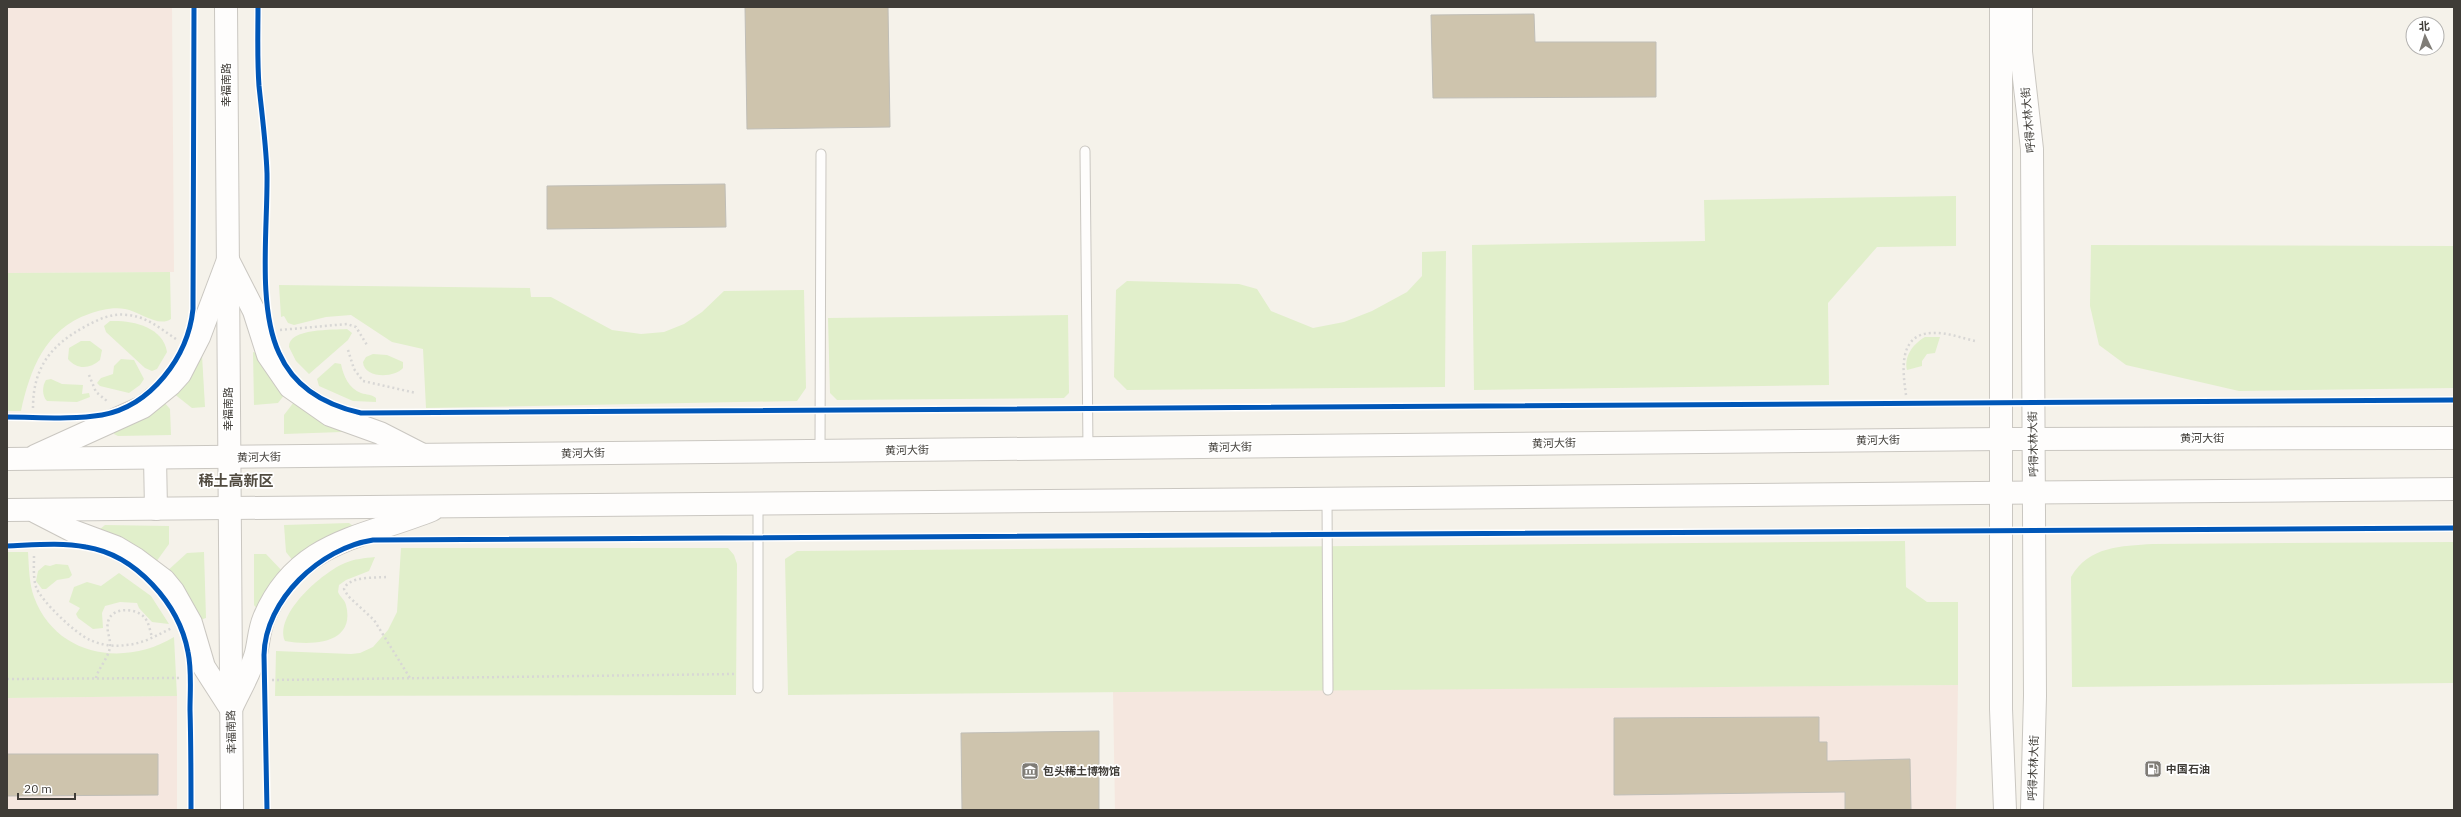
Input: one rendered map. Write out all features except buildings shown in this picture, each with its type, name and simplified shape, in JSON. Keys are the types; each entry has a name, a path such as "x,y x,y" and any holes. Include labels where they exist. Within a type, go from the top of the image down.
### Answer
{"main road":[{"name":"幸福南路","path":"226,7 232,810"},
{"path":"2001,7 2001,753 2005,810"},
{"name":"呼得木林大街","path":"2021,7 2021,52 2032,149 2032,439 2034,492 2035,696 2032,810"},
{"path":"228,260 254,311 268,355 290,387 330,415 380,433 423,455"},
{"path":"29,459 143,407 167,388 180,374 190,356 228,260"},
{"name":"黄河大街","path":"7,459 2001,439 2454,438"},
{"path":"155,458 156,509"},
{"path":"7,510 2001,492 2454,490"},
{"path":"231,709 256,654 260,628 266,613 280,589 298,568 318,554 359,534 404,522 442,506"},
{"path":"32,510 73,531 116,547 136,559 164,580 173,591 191,623 204,667 231,709"}],"lane":[{"path":"1085,151 1088,448"},
{"path":"820,451 821,154"},
{"path":"1327,498 1328,690"},
{"path":"758,503 758,688"}],"path":[{"path":"33,408 36,380 51,351 70,335 94,322 115,315 136,316 154,324 178,340"},
{"path":"280,330 347,324 356,327 367,345"},
{"path":"1906,396 1903,360 1906,350 1914,340 1932,333 1975,341"},
{"path":"348,350 354,369 363,381 416,393"},
{"path":"89,375 96,392 110,403"},
{"path":"34,556 35,582 39,593 47,603 89,640 111,645 137,644 172,628"},
{"path":"386,577 356,580 347,583 344,589 348,596 374,620 410,678"},
{"path":"96,678 111,645 108,621 117,612 132,610 141,614 146,621 152,637"},
{"path":"272,680 736,674"},
{"path":"7,679 180,678"}],"shaded area":[{"path":"7,7 172,7 174,272 7,273"},
{"path":"1958,685 1956,810 1115,810 1113,691"},
{"path":"177,696 177,810 7,810 7,698"}],"green space":[{"path":"1956,196 1956,246 1877,247 1828,303 1829,385 1474,390 1472,245 1705,241 1704,200"},
{"path":"2091,245 2454,246 2454,388 2239,391 2126,365 2099,345 2090,306"},
{"path":"1446,251 1445,387 1127,390 1114,377 1116,290 1127,281 1239,284 1257,289 1271,311 1313,328 1344,322 1372,311 1407,292 1422,276 1422,252"},
{"path":"170,272 171,319 160,322 130,310 116,308 98,311 74,321 61,330 51,340 42,353 29,381 21,411 7,411 7,273"},
{"path":"279,285 530,288 531,297 551,297 612,330 641,334 664,332 684,324 702,312 724,291 804,290 806,388 797,401 426,408 423,349 392,342 351,315 326,317 294,325 288,323 284,316 281,317"},
{"path":"1068,315 1069,393 1064,398 837,400 830,393 828,318"},
{"path":"110,321 127,322 145,326 159,336 164,343 167,352 157,369 152,371 145,368 106,332 104,326"},
{"path":"347,329 352,333 348,340 309,374 296,361 289,347 291,341 296,336 303,333"},
{"path":"1925,337 1940,337 1935,353 1927,354 1922,361 1922,366 1907,370 1906,365 1910,351"},
{"path":"81,341 90,341 102,350 100,360 88,367 79,367 68,359 69,348"},
{"path":"253,352 257,353 285,394 278,403 254,405"},
{"path":"373,354 387,355 403,362 403,368 394,374 387,375 369,372 365,368 363,362 366,357"},
{"path":"202,355 205,407 192,408 173,393"},
{"path":"121,359 134,360 144,379 140,385 129,393 100,386 97,383 101,378 113,374 114,366"},
{"path":"335,363 341,364 345,377 353,388 361,393 371,395 376,398 376,402 353,401 319,386 317,379"},
{"path":"51,379 62,384 83,385 82,394 89,393 90,397 77,402 47,401 43,394 43,388 46,380"},
{"path":"163,401 170,409 171,435 118,436 114,434 115,430"},
{"path":"294,402 342,432 284,434 284,415"},
{"path":"349,523 353,526 294,562 286,552 284,525"},
{"path":"105,525 169,526 169,544 156,562 99,530"},
{"path":"1905,541 1906,587 1927,602 1958,602 1958,685 788,695 785,559 797,551"},
{"path":"2454,542 2454,683 2072,687 2071,577 2078,567 2096,553 2118,547 2153,544"},
{"path":"401,548 728,548 734,555 737,564 736,695 275,696 276,651 351,654 360,653 373,647 388,630 397,612"},
{"path":"7,552 28,552 32,592 44,617 58,633 75,644 94,651 114,653 135,652 155,646 174,637 177,696 7,698"},
{"path":"204,552 206,618 197,621 165,573 187,553"},
{"path":"254,554 266,554 284,573 257,609 254,605"},
{"path":"375,557 369,571 346,580 339,585 338,592 346,605 347,618 344,628 338,635 329,640 319,642 307,643 285,641 284,630 287,619 293,607 313,585 325,575 345,563"},
{"path":"56,564 68,565 72,575 69,578 57,580 46,589 42,589 36,581 38,571 45,565 50,566"},
{"path":"119,573 151,596 169,624 152,622 139,608 137,603 120,602 105,606 102,613 103,628 93,629 78,618 76,614 80,608 69,602 74,587 87,582 101,586"}],"cycle path":[{"path":"7,417 90,417 120,410 151,390 164,377 184,345 190,327 193,309 194,7"},
{"path":"258,7 258,76 267,173 265,265 266,289 272,334 285,365 302,385 312,393 335,405 361,413 2454,400"},
{"path":"267,810 264,655 267,635 274,615 285,597 299,580 315,565 353,545 373,540 2454,528"},
{"path":"7,546 47,544 76,545 104,552 122,560 138,571 152,584 165,600 175,616 183,634 190,666 191,810"}],"place":[{"name":"中国石油","path":"2153,769"},
{"name":"包头稀土博物馆","path":"1030,771"}],"district":[{"name":"稀土高新区","path":"236,481"}]}
